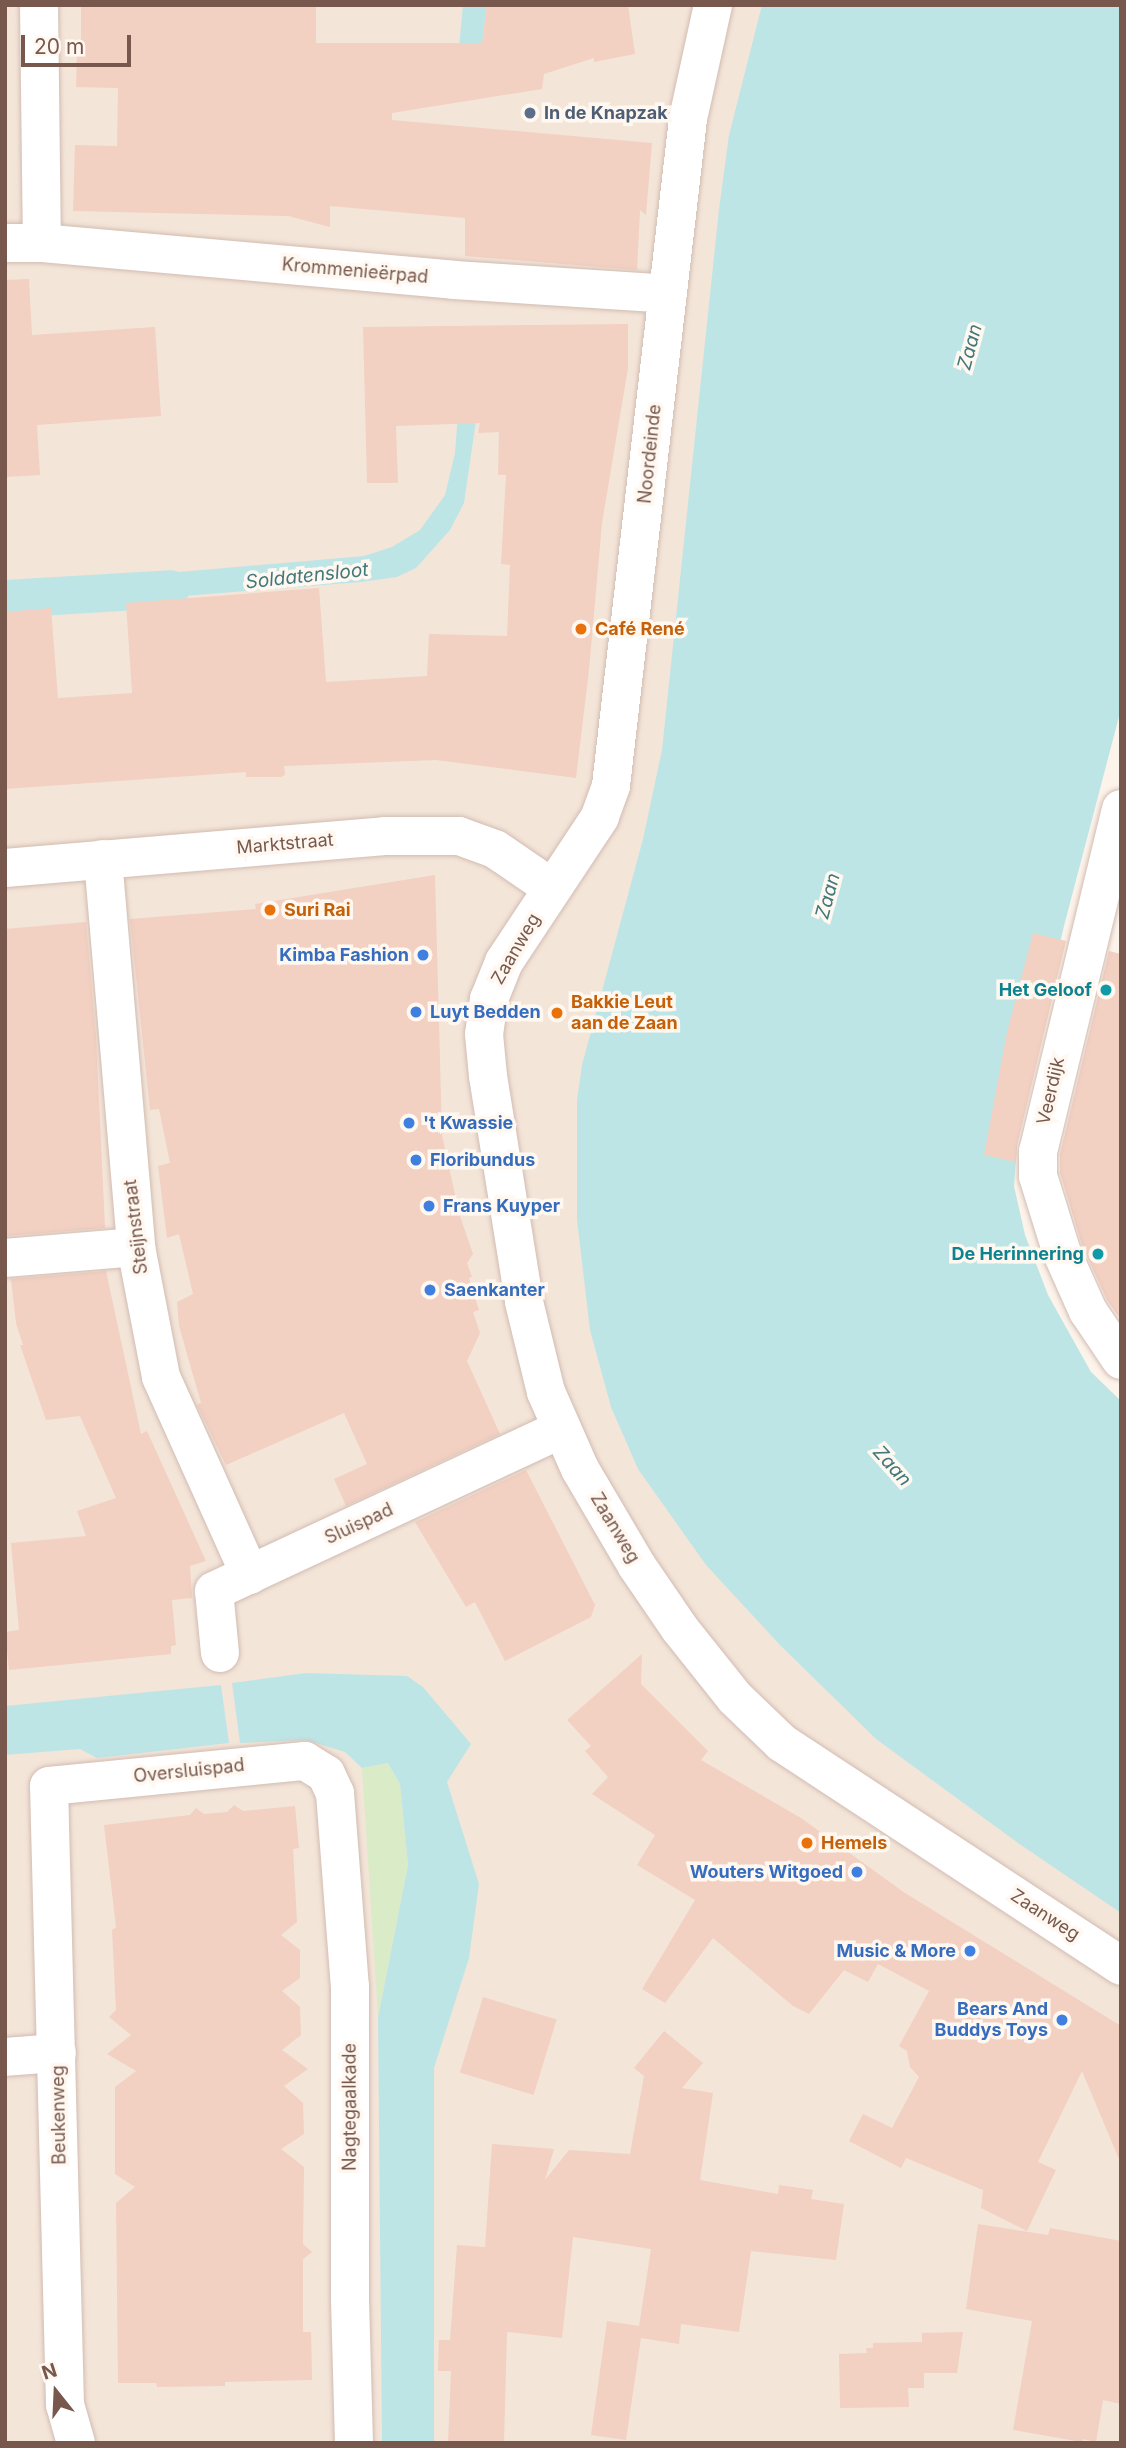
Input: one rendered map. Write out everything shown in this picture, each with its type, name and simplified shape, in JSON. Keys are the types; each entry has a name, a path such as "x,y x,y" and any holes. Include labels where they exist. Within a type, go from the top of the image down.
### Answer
{"street":[{"name":"Krommenieërpad","path":"39,5 23,243 454,281 668,294"},
{"name":"Noordeinde","path":"552,888 600,817 611,786 688,119 713,5"},
{"name":"Veerdijk","path":"1121,809 1038,1151 1038,1177 1062,1253 1088,1311 1121,1360"},
{"name":"Marktstraat","path":"5,868 385,836 459,836 495,849 552,888"},
{"name":"Steijnstraat","path":"103,859 136,1247 161,1377 250,1575"},
{"name":"Zaanweg","path":"552,888 504,962 489,999 484,1034 488,1076 524,1302 538,1366 560,1430 586,1480 652,1587 707,1664 758,1722 782,1743 1121,1966"},
{"path":"5,1258 136,1247"},
{"name":"Sluispad","path":"219,1653 214,1591 560,1430"},
{"name":"Oversluispad","path":"49,1786 305,1761 326,1774"},
{"name":"Nagtegaalkade","path":"326,1774 335,1793 351,1986 350,2300 354,2443"},
{"name":"Beukenweg","path":"49,1786 65,2405 76,2443"},
{"path":"5,2057 57,2053"}],"shaded area":[{"path":"5,5 796,5 1121,1887 1121,2443 5,2443"}],"green space":[{"path":"388,1763 400,1784 408,1865 378,2018 362,1768"}],"water":[{"path":"463,5 487,5 477,82 456,79"},
{"name":"Zaan","path":"762,5 1121,5 1121,709 1064,926 1019,1120 1014,1186 1025,1235 1048,1295 1091,1372 1121,1401 1121,1913 1018,1843 876,1739 779,1644 706,1565 638,1469 611,1407 590,1330 577,1220 577,1100 582,1065 643,839 662,750 719,209 729,135"},
{"path":"459,401 478,407 464,503 450,530 416,568 397,577 361,582 120,601 121,577 364,556 392,547 420,530 445,495 455,453"},
{"path":"55,581 59,608 9,615 5,588"},
{"path":"306,1673 407,1676 423,1687 471,1744 447,1782 479,1884 469,1958 434,2068 434,2443 382,2443 378,2018 408,1865 400,1784 388,1763 362,1768 345,1752 306,1740 240,1743 232,1683"},
{"path":"221,1685 229,1743 97,1758 80,1749 5,1755 5,1706"}],"building":[{"path":"81,5 316,5 316,43 482,43 487,5 628,5 635,54 594,62 594,58 544,74 542,89 392,113 392,120 652,143 646,215 640,210 637,270 465,256 465,218 330,206 330,227 288,216 73,211 75,145 117,146 118,88 76,87 77,52 81,52"},
{"path":"29,279 32,335 155,327 161,416 37,425 40,475 5,477 5,280"},
{"path":"628,324 628,368 602,523 576,778 436,760 284,766 285,775 281,777 246,777 246,772 5,789 5,612 51,608 58,698 132,693 126,603 319,588 326,682 427,676 429,634 507,636 510,565 501,564 506,475 498,475 499,432 478,433 480,423 396,426 398,483 367,483 363,327"},
{"path":"435,875 442,1135 459,1213 473,1254 467,1263 479,1310 473,1312 480,1333 467,1361 500,1434 346,1506 334,1479 367,1464 344,1413 226,1465 197,1405 201,1403 179,1326 177,1302 193,1294 179,1234 167,1238 158,1166 170,1163 159,1109 150,1110 130,919 256,909 255,904"},
{"path":"86,922 96,1036 105,1228 5,1236 5,929"},
{"path":"1033,933 1066,941 1017,1146 1016,1162 984,1155 1007,1032"},
{"path":"1109,951 1121,954 1121,1320 1107,1300 1082,1245 1060,1173 1060,1154"},
{"path":"106,1271 141,1434 147,1431 206,1561 190,1566 192,1598 172,1600 176,1645 171,1646 171,1654 9,1670 5,1632 19,1630 11,1543 86,1536 77,1511 116,1498 80,1416 46,1420 20,1345 23,1345 16,1323 11,1279"},
{"path":"526,1470 595,1605 591,1617 505,1661 475,1602 466,1607 415,1522"},
{"path":"642,1654 641,1684 708,1751 701,1760 801,1818 905,1893 1121,2026 1121,2164 1082,2071 1038,2162 1056,2170 1027,2231 981,2208 983,2190 906,2158 901,2168 849,2141 863,2114 892,2128 919,2077 910,2067 907,2051 899,2046 929,1991 878,1964 868,1982 844,1970 809,2014 793,2006 713,1938 665,2003 642,1989 695,1900 637,1865 655,1835 592,1794 608,1777 585,1751 591,1746 567,1720"},
{"path":"234,1805 243,1811 295,1806 299,1848 293,1849 297,1922 281,1935 300,1950 300,1978 282,1991 300,2007 301,2035 282,2050 308,2069 284,2086 303,2103 304,2134 281,2149 304,2167 303,2244 312,2252 303,2259 303,2332 311,2332 312,2380 225,2382 225,2386 157,2387 156,2383 118,2383 116,2203 135,2187 115,2174 115,2087 136,2071 107,2054 131,2035 109,2017 116,2010 112,1930 116,1927 104,1825 190,1815 196,1808 204,1814 227,1812"},
{"path":"483,1997 557,2020 534,2095 460,2073"},
{"path":"664,2031 703,2063 682,2088 713,2093 700,2180 778,2194 779,2185 813,2190 811,2199 844,2204 836,2260 751,2251 739,2332 681,2324 679,2344 641,2338 626,2440 591,2435 607,2321 639,2326 651,2249 573,2237 562,2338 507,2332 504,2443 448,2443 451,2371 438,2371 439,2340 450,2340 457,2245 485,2247 492,2144 554,2149 545,2180 569,2150 630,2154 644,2076 634,2068"},
{"path":"978,2224 1048,2235 1050,2228 1121,2241 1121,2404 1103,2400 1096,2442 1013,2430 1032,2321 966,2309"},
{"path":"963,2332 957,2373 924,2373 924,2388 908,2388 909,2407 840,2408 839,2354 867,2353 866,2348 873,2348 873,2343 922,2342 922,2333"}],"waterway":[{"name":"Soldatensloot","path":"5,599 171,589"}],"place":[{"name":"In de Knapzak","path":"530,113"},
{"name":"Café René","path":"581,629"},
{"name":"Suri Rai","path":"270,910"},
{"name":"Kimba Fashion","path":"423,955"},
{"name":"Het Geloof","path":"1106,990"},
{"name":"Luyt Bedden","path":"416,1012"},
{"name":"Bakkie Leut aan de Zaan","path":"557,1013"},
{"name":"'t Kwassie","path":"409,1123"},
{"name":"Floribundus","path":"416,1160"},
{"name":"Frans Kuyper","path":"429,1206"},
{"name":"De Herinnering","path":"1098,1254"},
{"name":"Saenkanter","path":"430,1290"},
{"name":"Hemels","path":"807,1843"},
{"name":"Wouters Witgoed","path":"857,1872"},
{"name":"Music & More","path":"970,1951"},
{"name":"Bears And Buddys Toys","path":"1062,2020"}]}
